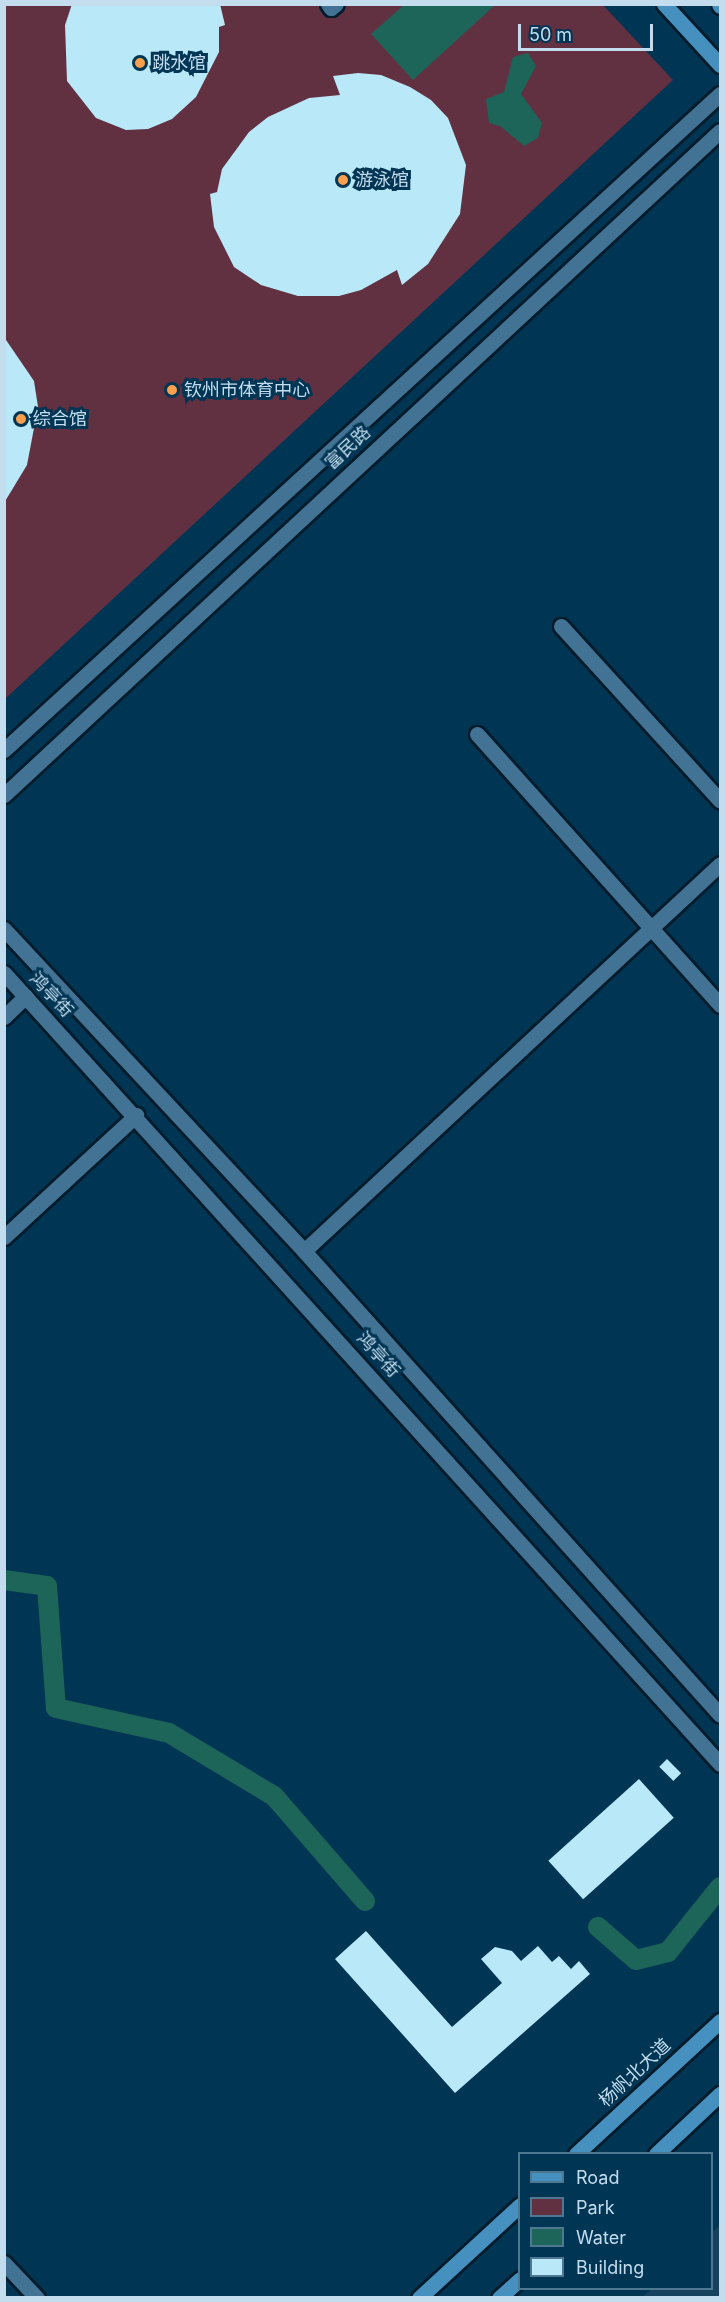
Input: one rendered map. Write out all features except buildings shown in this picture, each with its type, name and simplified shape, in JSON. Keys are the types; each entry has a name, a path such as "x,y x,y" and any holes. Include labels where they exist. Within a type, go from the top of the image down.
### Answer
{"main road":[{"path":"664,4 720,65"},
{"name":"杨帆北大道","path":"578,2152 720,2021"},
{"path":"658,2152 720,2094"},
{"path":"419,2298 518,2206"},
{"path":"499,2298 518,2279"}],"street":[{"path":"328,4 331,8 336,4"},
{"name":"富民路","path":"4,750 720,94"},
{"name":"富民路","path":"4,795 720,130"},
{"path":"561,626 720,801"},
{"path":"477,734 720,1005"},
{"path":"304,1251 720,864"},
{"name":"鸿亭街","path":"4,929 304,1251 720,1715"},
{"name":"鸿亭街","path":"4,973 136,1115 720,1764"},
{"path":"4,1017 26,996"},
{"path":"4,1237 136,1115"},
{"path":"4,2263 37,2298"}],"shaded area":[{"path":"720,2225 720,2297 642,2297 651,2290 713,2290 713,2232"}],"green space":[{"name":"钦州市体育中心","path":"5,5 603,5 673,80 5,699"}],"water":[{"path":"404,5 495,5 413,80 371,34"},
{"path":"528,53 536,66 521,94 542,123 538,138 524,146 500,126 489,123 486,99 504,92 513,57"}],"waterway":[{"path":"4,1580 47,1586 56,1708 169,1733 274,1796 365,1901"},
{"path":"598,1927 636,1960 668,1952 720,1887"}],"place":[{"name":"跳水馆","path":"140,63"},
{"name":"游泳馆","path":"343,180"},
{"name":"钦州市体育中心","path":"172,390"},
{"name":"综合馆","path":"21,419"}]}
